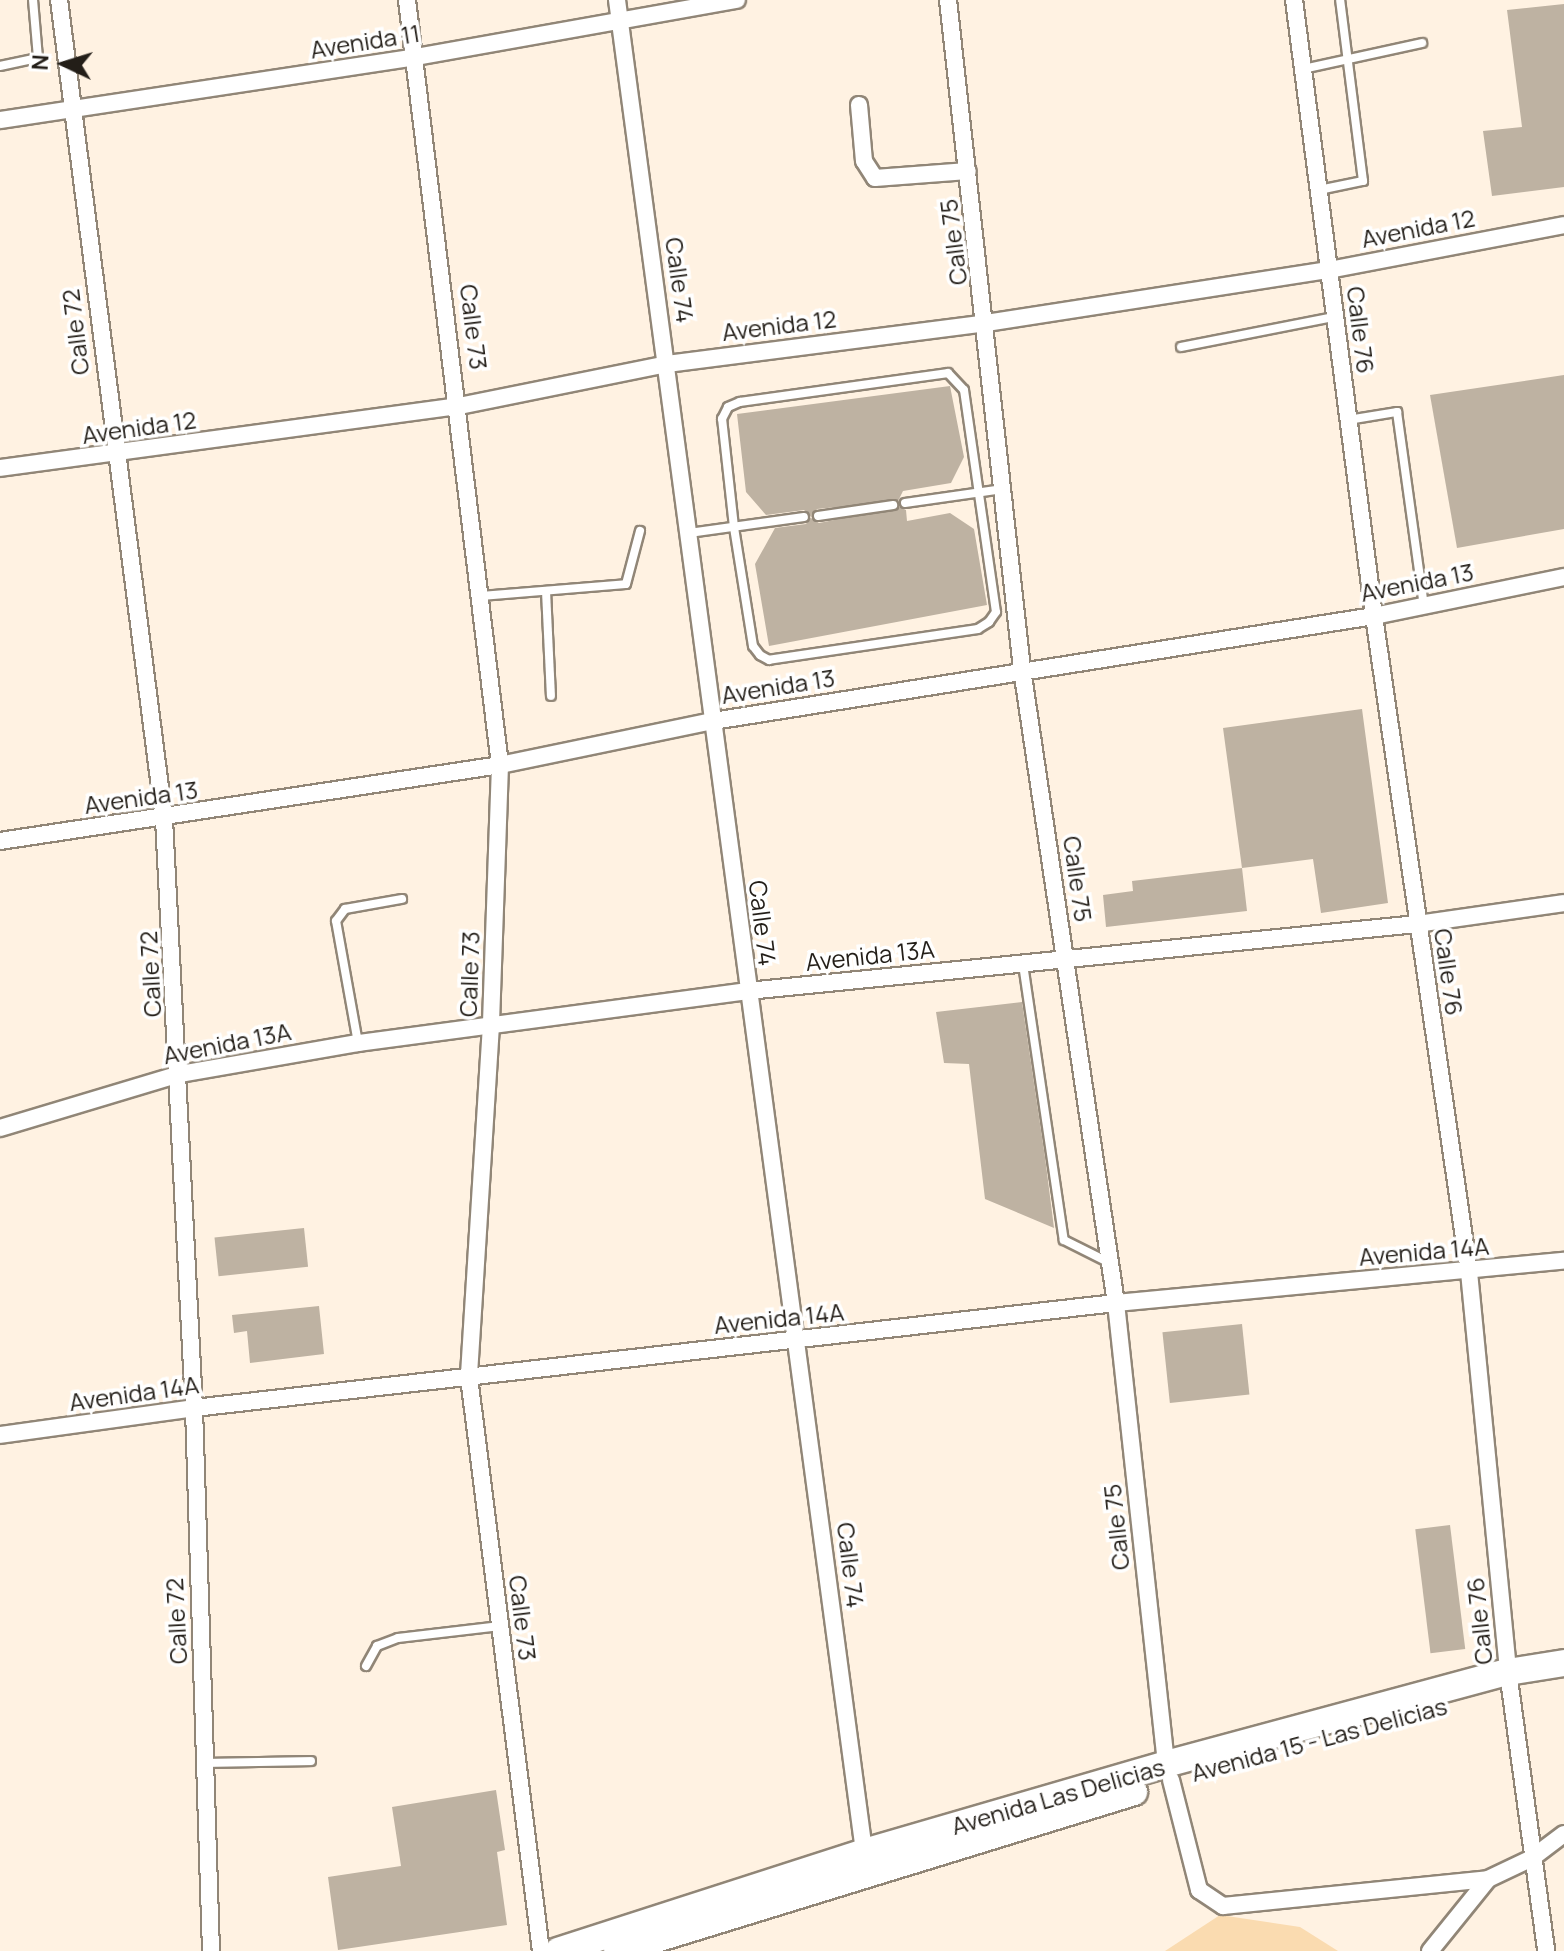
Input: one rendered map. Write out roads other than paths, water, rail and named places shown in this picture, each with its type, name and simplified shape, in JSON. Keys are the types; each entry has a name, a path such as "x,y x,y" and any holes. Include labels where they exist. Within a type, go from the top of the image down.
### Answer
{"main road":[{"name":"Avenida Las Delicias","path":"558,1951 864,1852 1564,1663"},
{"path":"1509,1679 1564,1679"},
{"name":"Avenida 15 - Las Delicias","path":"617,1951 1168,1772"}],"street":[{"name":"Calle 72","path":"59,0 114,455 164,819 180,1074 194,1408 211,1951"},
{"name":"Calle 73","path":"407,0 459,406 500,765 491,1025 469,1377 541,1951"},
{"name":"Calle 74","path":"617,0 864,1852"},
{"name":"Avenida 11","path":"0,120 416,57 737,0"},
{"name":"Calle 75","path":"948,0 1022,669 1111,1264 1168,1772 1199,1890 1223,1906 1488,1879"},
{"name":"Calle 76","path":"1294,0 1374,616 1469,1272 1509,1679 1546,1951"},
{"path":"859,105 864,161 875,178 968,171"},
{"name":"Avenida 12","path":"0,468 459,406 667,364 986,323 1329,270 1564,225"},
{"name":"Avenida 13","path":"0,841 164,819 500,765 713,721 1022,669 1374,616 1564,577"},
{"name":"Avenida 13A","path":"0,1128 180,1074 358,1043 748,991 1417,924 1564,903"},
{"name":"Avenida 14A","path":"0,1435 194,1408 1116,1303 1564,1261"},
{"path":"1430,1951 1488,1879 1532,1858 1564,1834"}],"lane":[{"path":"0,66 38,58 33,0"},
{"path":"1319,190 1363,181 1340,0"},
{"path":"1303,69 1347,62 1422,43"},
{"path":"1181,347 1335,317"},
{"path":"948,373 964,390 980,493 996,612 989,622 978,629 769,660 753,646 734,527 722,419 740,402 948,373"},
{"path":"1348,420 1397,412 1424,606"},
{"path":"905,503 1004,489"},
{"path":"818,516 893,505"},
{"path":"689,533 804,517"},
{"path":"481,596 626,584 640,531"},
{"path":"546,591 551,696"},
{"path":"358,1043 336,921 345,909 402,899"},
{"path":"1023,964 1064,1240 1111,1264"},
{"path":"366,1666 377,1646 398,1638 500,1626"},
{"path":"207,1763 311,1761"}]}
